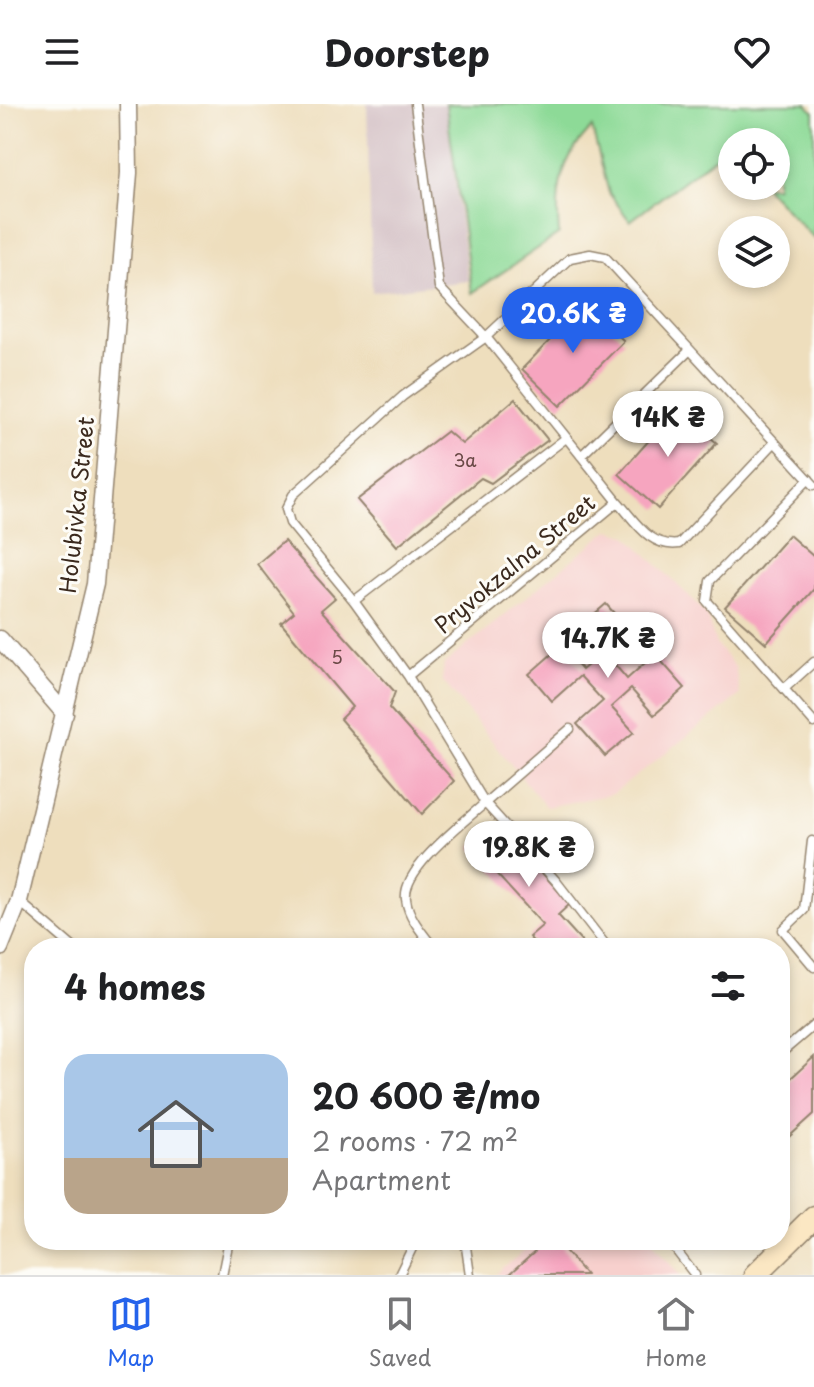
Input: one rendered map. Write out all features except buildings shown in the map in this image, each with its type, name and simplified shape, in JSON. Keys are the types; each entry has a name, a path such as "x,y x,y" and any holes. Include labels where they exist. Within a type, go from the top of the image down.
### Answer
{"street":[{"name":"Holubivka Street","path":"0,948 19,901 95,584 129,173 128,104"},
{"path":"0,639 65,714"},
{"path":"790,1241 814,1217"},
{"path":"755,1275 780,1250"}],"lane":[{"name":"Pryvokzalna Street","path":"408,676 618,502 486,337 439,287 415,104"},
{"path":"600,938 556,881 485,803 408,676 354,601 290,523 286,509 293,495 403,396 486,337 570,258 590,254 605,257 811,482 706,588 707,601 814,723"},
{"path":"581,456 690,350"},
{"path":"354,601 566,438"},
{"path":"618,502 653,541 664,546 679,544 775,442"},
{"path":"784,689 814,662"},
{"path":"426,938 417,927 405,898 409,875 570,729"},
{"path":"790,938 783,930 804,910 812,841"},
{"path":"19,901 62,938"},
{"path":"790,938 814,967"},
{"path":"790,1045 814,1025"},
{"path":"222,1275 227,1250"},
{"path":"399,1275 411,1250"},
{"path":"466,1250 470,1275"},
{"path":"676,1250 695,1275"}],"shaded area":[{"path":"367,104 445,104 468,281 372,292"},
{"path":"609,530 627,535 706,613 716,644 735,667 740,695 613,794 546,807 442,680 444,664"},
{"path":"525,1250 660,1250 681,1275 496,1275"}],"green space":[{"path":"446,104 807,104 814,112 814,239 777,200 790,200 790,128 718,128 718,155 630,221 609,193 592,128 573,152 562,176 558,204 559,234 472,293"}]}
